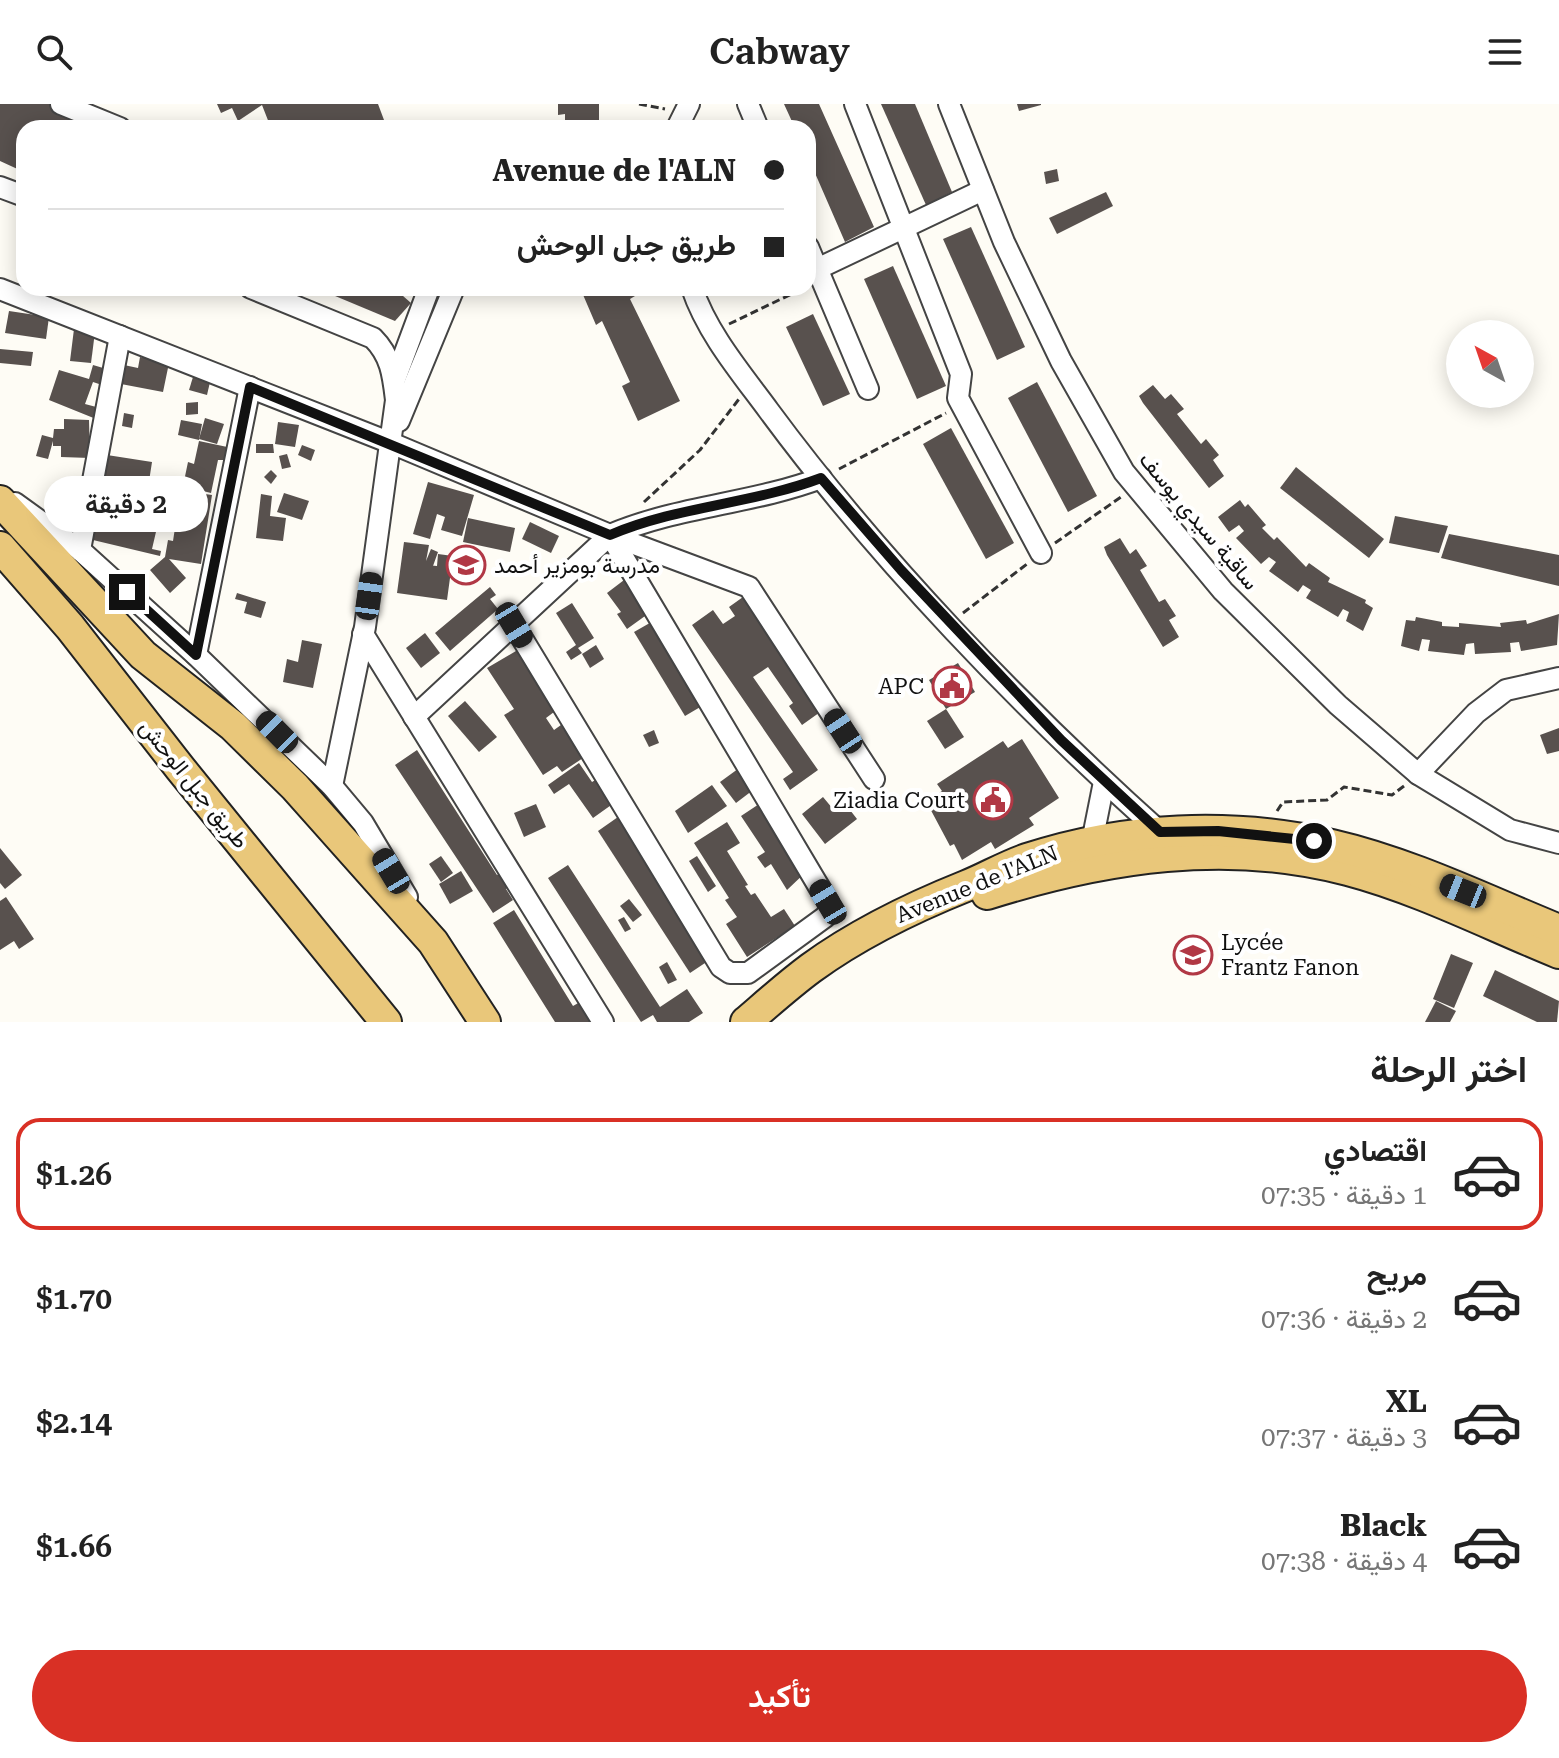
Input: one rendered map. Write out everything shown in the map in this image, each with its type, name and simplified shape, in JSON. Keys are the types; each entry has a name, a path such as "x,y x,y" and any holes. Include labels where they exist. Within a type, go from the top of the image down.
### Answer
{"main road":[{"path":"0,501 143,655 233,726 295,787 433,942 485,1022"},
{"name":"طريق جبل الوحش","path":"0,547 70,627 386,1022"},
{"path":"775,1022 855,957 896,932 1090,853 1161,843 1262,835 1296,838 1362,853 1559,930"},
{"path":"1161,843 1348,870 1559,953"},
{"name":"Avenue de l'ALN","path":"746,1022 810,969 885,922 1024,860 1090,853"}],"street":[{"path":"61,104 100,120"},
{"path":"855,104 961,374 958,398 1041,553"},
{"name":"ساقية سيدي يوسف","path":"949,104 1004,242 1061,361 1124,472 1223,591 1338,705 1418,774 1510,830 1559,843"},
{"path":"868,389 817,269 983,190"},
{"path":"18,296 391,443 610,535 749,587 874,779"},
{"path":"271,296 373,338 385,350 394,383"},
{"path":"332,786 363,634 391,443 394,383 426,296"},
{"path":"391,443 451,296"},
{"path":"696,296 714,331 750,384 821,478 901,570 1161,843"},
{"path":"80,550 120,336"},
{"path":"196,655 250,387"},
{"path":"414,717 610,535 647,519 788,491 821,478"},
{"path":"0,491 80,550 196,655 332,786 363,823 433,942"},
{"path":"514,625 721,967 730,973 748,973 825,917 830,910 828,902 610,535"},
{"path":"363,634 603,1022"},
{"path":"1418,774 1476,713 1506,690 1559,678"},
{"path":"1090,853 1104,782"},
{"path":"788,944 810,969"}],"path":[{"path":"639,104 684,115"},
{"path":"714,331 787,296"},
{"path":"643,503 700,450 750,384"},
{"path":"821,478 961,405"},
{"path":"1262,835 1283,802 1327,800 1344,787 1392,795 1418,774"}],"building":[{"path":"0,104 49,104 84,120 16,120 16,168 0,161"},
{"path":"217,104 378,104 384,120 268,120 262,105 240,120 232,108 221,113"},
{"path":"558,104 599,104 599,120 565,120 565,114 558,115"},
{"path":"784,104 819,104 874,227 845,242 816,175 816,120 791,120"},
{"path":"881,104 915,104 952,192 926,205"},
{"path":"1017,104 1041,104 1041,105 1019,111"},
{"path":"1057,169 1059,181 1046,184 1044,172"},
{"path":"1106,192 1113,206 1057,234 1049,218"},
{"path":"971,227 1025,347 997,360 943,239"},
{"path":"893,266 946,386 917,399 864,279"},
{"path":"335,296 403,296 411,303 395,321"},
{"path":"584,296 635,296 630,299 680,401 638,421 622,386 630,382 602,321 596,325"},
{"path":"9,311 49,317 46,339 5,333"},
{"path":"813,314 850,394 823,406 786,327"},
{"path":"74,329 95,332 91,363 70,361"},
{"path":"0,349 33,352 31,366 0,363"},
{"path":"140,357 169,363 163,392 121,384 124,365 138,368"},
{"path":"93,365 110,370 105,386 93,382 85,404 100,408 96,419 49,400 59,370 89,379"},
{"path":"193,377 210,382 207,395 189,390"},
{"path":"1037,382 1097,496 1068,512 1008,398"},
{"path":"1153,385 1165,399 1171,394 1184,409 1177,414 1201,444 1206,439 1219,455 1213,460 1224,476 1209,488 1139,396"},
{"path":"198,402 198,414 186,415 186,403"},
{"path":"124,413 134,415 132,428 122,426"},
{"path":"205,418 224,424 217,444 199,439"},
{"path":"64,419 89,420 90,458 61,457 61,446 53,446 53,441 48,459 36,456 42,435 53,438 54,429 64,429"},
{"path":"181,420 202,424 199,440 178,435"},
{"path":"278,422 299,425 295,447 275,444"},
{"path":"951,428 1014,543 986,559 923,444"},
{"path":"199,441 232,448 232,460 218,460 211,493 183,486 188,462 194,464"},
{"path":"256,444 273,444 274,453 256,453"},
{"path":"302,445 315,450 311,461 298,455"},
{"path":"287,454 291,467 282,469 279,456"},
{"path":"107,455 152,462 148,488 103,482"},
{"path":"1296,467 1384,539 1369,558 1280,488"},
{"path":"271,470 277,476 271,484 264,477"},
{"path":"428,482 474,495 462,536 441,530 445,517 437,514 430,539 413,534"},
{"path":"191,492 212,495 201,564 169,559 186,578 170,593 150,570 165,557 168,540 173,541 177,515 187,516"},
{"path":"284,493 309,501 302,520 277,512"},
{"path":"261,494 272,496 270,516 286,518 283,541 256,538"},
{"path":"1240,500 1245,507 1248,504 1266,525 1262,528 1274,540 1277,537 1306,567 1309,563 1330,578 1328,582 1366,600 1365,603 1373,608 1363,631 1346,621 1349,612 1343,609 1338,617 1306,598 1311,590 1303,585 1298,592 1269,571 1276,562 1269,557 1261,564 1236,538 1244,531 1239,525 1229,532 1218,517"},
{"path":"101,505 159,519 152,549 161,551 160,556 93,540"},
{"path":"1395,516 1448,526 1439,553 1389,543"},
{"path":"468,518 515,528 510,552 463,542"},
{"path":"530,522 559,536 551,553 522,539"},
{"path":"1449,534 1559,555 1559,586 1441,558"},
{"path":"1120,538 1130,554 1136,549 1147,566 1140,570 1159,602 1165,599 1176,616 1169,620 1179,637 1163,647 1107,555 1104,547"},
{"path":"404,542 429,545 426,561 431,549 438,552 433,566 437,566 438,554 453,556 447,600 397,593"},
{"path":"628,577 652,611 627,629 617,614 621,612 607,593"},
{"path":"490,587 496,595 490,599 498,609 450,651 435,633"},
{"path":"750,592 830,705 802,725 789,706 793,703 768,667 753,677 818,770 790,790 783,779 793,772 692,625 713,610 723,624 735,616 729,607"},
{"path":"237,593 266,602 261,618 244,613 247,602 235,599"},
{"path":"572,603 594,638 578,648 582,653 571,660 566,652 576,645 556,613"},
{"path":"1559,614 1557,645 1521,651 1519,642 1510,643 1511,652 1475,654 1474,643 1466,644 1464,655 1428,651 1430,640 1422,639 1419,651 1401,646 1406,620 1415,621 1416,617 1442,622 1442,626 1459,627 1459,623 1501,627 1500,623 1526,620 1527,624"},
{"path":"655,620 707,703 685,716 634,632"},
{"path":"425,633 440,653 421,668 406,648"},
{"path":"302,640 322,644 313,688 283,682 287,659 298,662"},
{"path":"596,645 604,659 590,668 582,654"},
{"path":"521,648 549,692 544,695 554,712 546,718 554,730 561,725 583,758 562,772 557,766 543,775 504,715 514,709 487,668"},
{"name":"APC","path":"958,663 975,692 946,709 929,680"},
{"path":"465,701 497,737 479,752 448,716"},
{"path":"946,709 964,737 945,749 927,721"},
{"path":"1559,728 1559,751 1547,754 1540,735"},
{"path":"654,730 659,743 649,747 643,735"},
{"name":"Ziadia Court","path":"1022,739 1059,798 1029,818 1034,825 995,849 991,842 962,860 954,844 950,846 926,801 942,791 937,784 1003,741 1008,748"},
{"path":"417,750 497,875 502,872 511,885 506,889 513,900 493,913 395,765"},
{"path":"579,763 592,782 597,779 614,803 593,818 569,784 554,794 548,785"},
{"path":"742,766 757,787 736,803 720,782"},
{"path":"712,785 727,806 688,833 675,811"},
{"path":"823,797 833,809 843,801 857,819 825,844 802,814"},
{"path":"765,800 808,870 787,890 771,864 765,868 757,857 765,852 741,816"},
{"path":"536,804 546,827 524,837 514,813"},
{"path":"618,817 708,961 690,973 598,831"},
{"path":"727,822 740,843 727,851 748,885 745,886 751,895 755,893 771,917 784,909 795,926 747,957 726,924 737,917 725,900 729,898 694,843"},
{"path":"0,848 22,875 5,889 0,883"},
{"path":"441,856 453,873 441,882 429,864"},
{"path":"697,856 716,886 708,892 689,861"},
{"path":"568,865 660,1007 687,989 703,1013 689,1022 657,1022 653,1015 641,1022 548,878"},
{"path":"461,871 473,891 450,904 439,884"},
{"path":"6,897 34,939 19,949 14,941 0,950 0,901"},
{"path":"629,899 642,915 633,922 620,906"},
{"path":"514,910 573,1006 580,1002 592,1022 555,1022 493,923"},
{"path":"624,917 631,929 625,932 618,920"},
{"path":"1451,954 1473,963 1454,1008 1433,999"},
{"path":"667,962 677,980 668,984 659,967"},
{"path":"1495,970 1559,1001 1557,1022 1537,1022 1483,996"},
{"path":"1436,1001 1456,1011 1450,1022 1425,1022"}],"place":[{"name":"مدرسة بومزير أحمد","path":"466,565"},
{"name":"APC","path":"952,686"},
{"name":"Ziadia Court","path":"993,800"},
{"name":"Lycée Frantz Fanon","path":"1193,955"}],"route":[{"path":"127,592 196,655 250,387 610,535 647,519 788,491 821,478 901,570 1061,740 1160,832 1218,831 1314,841"}]}
